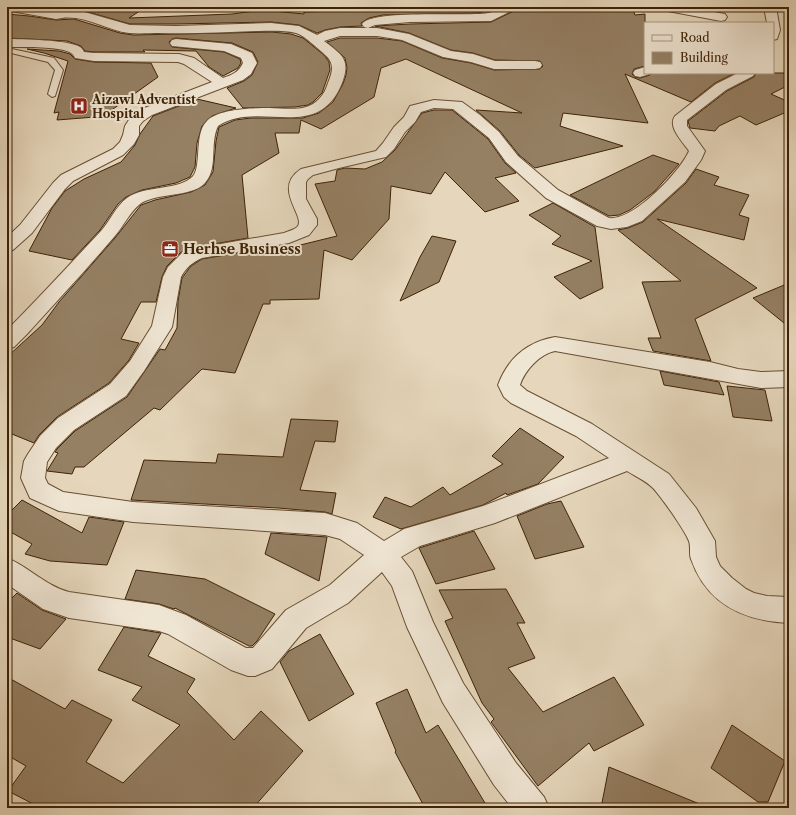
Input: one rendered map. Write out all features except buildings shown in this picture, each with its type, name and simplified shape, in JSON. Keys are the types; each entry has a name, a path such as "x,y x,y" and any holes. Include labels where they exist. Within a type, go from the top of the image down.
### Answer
{"street":[{"path":"7,246 26,229 59,186 67,178 118,152 126,144 131,135 132,126 137,118 147,112 224,84 246,71 250,63 247,56 238,51 214,45 120,38 68,18 11,7"},
{"path":"42,12 81,15 129,29 176,30 272,27 299,30 357,27 364,26 372,22 410,18 491,17 512,7"},
{"path":"668,7 720,16"},
{"path":"770,7 773,22"},
{"path":"7,342 104,237 130,204 138,198 179,189 197,182 204,173 206,145 209,130 212,124 221,118 234,115 268,112 304,112 317,108 324,102 331,93 340,71 337,58 311,36 299,30"},
{"path":"23,31 41,33 64,40 80,55 94,57 179,58 189,61 224,84"},
{"path":"316,40 329,34 340,32 377,32 405,37 448,54 473,58 494,65 535,65"},
{"path":"7,43 48,44 75,49"},
{"path":"533,808 505,774 453,693 421,628 403,579 383,554 348,531 325,524 133,512 59,501 39,491 32,478 36,461 48,442 66,424 118,390 137,366 162,327 172,277 177,267 187,258 198,253 289,238 303,231 308,225 308,220 298,199 298,182 301,176 307,172 381,154 389,146 399,130 410,119 415,109 434,104 457,105 475,118 494,135 512,159 552,194 594,219 612,224 636,217 671,187 695,158 697,151 680,126 680,119 721,86 746,74"},
{"path":"789,379 761,380 746,378 710,370 555,344 542,347 524,362 511,379 509,385 512,391 538,408 584,430 661,481 669,490 702,541 703,558 711,574 736,598 751,605 767,609 789,610"},
{"path":"7,570 53,600 69,605 159,618 176,624 237,658 248,662 255,662 262,659 296,619 339,594 383,554 413,537 486,516 630,460"}],"lane":[{"path":"7,50 51,60 59,70 52,94"}],"place":[{"name":"Aizawl Adventist Hospital","path":"79,106"},
{"name":"Herhse Business","path":"170,249"}]}
